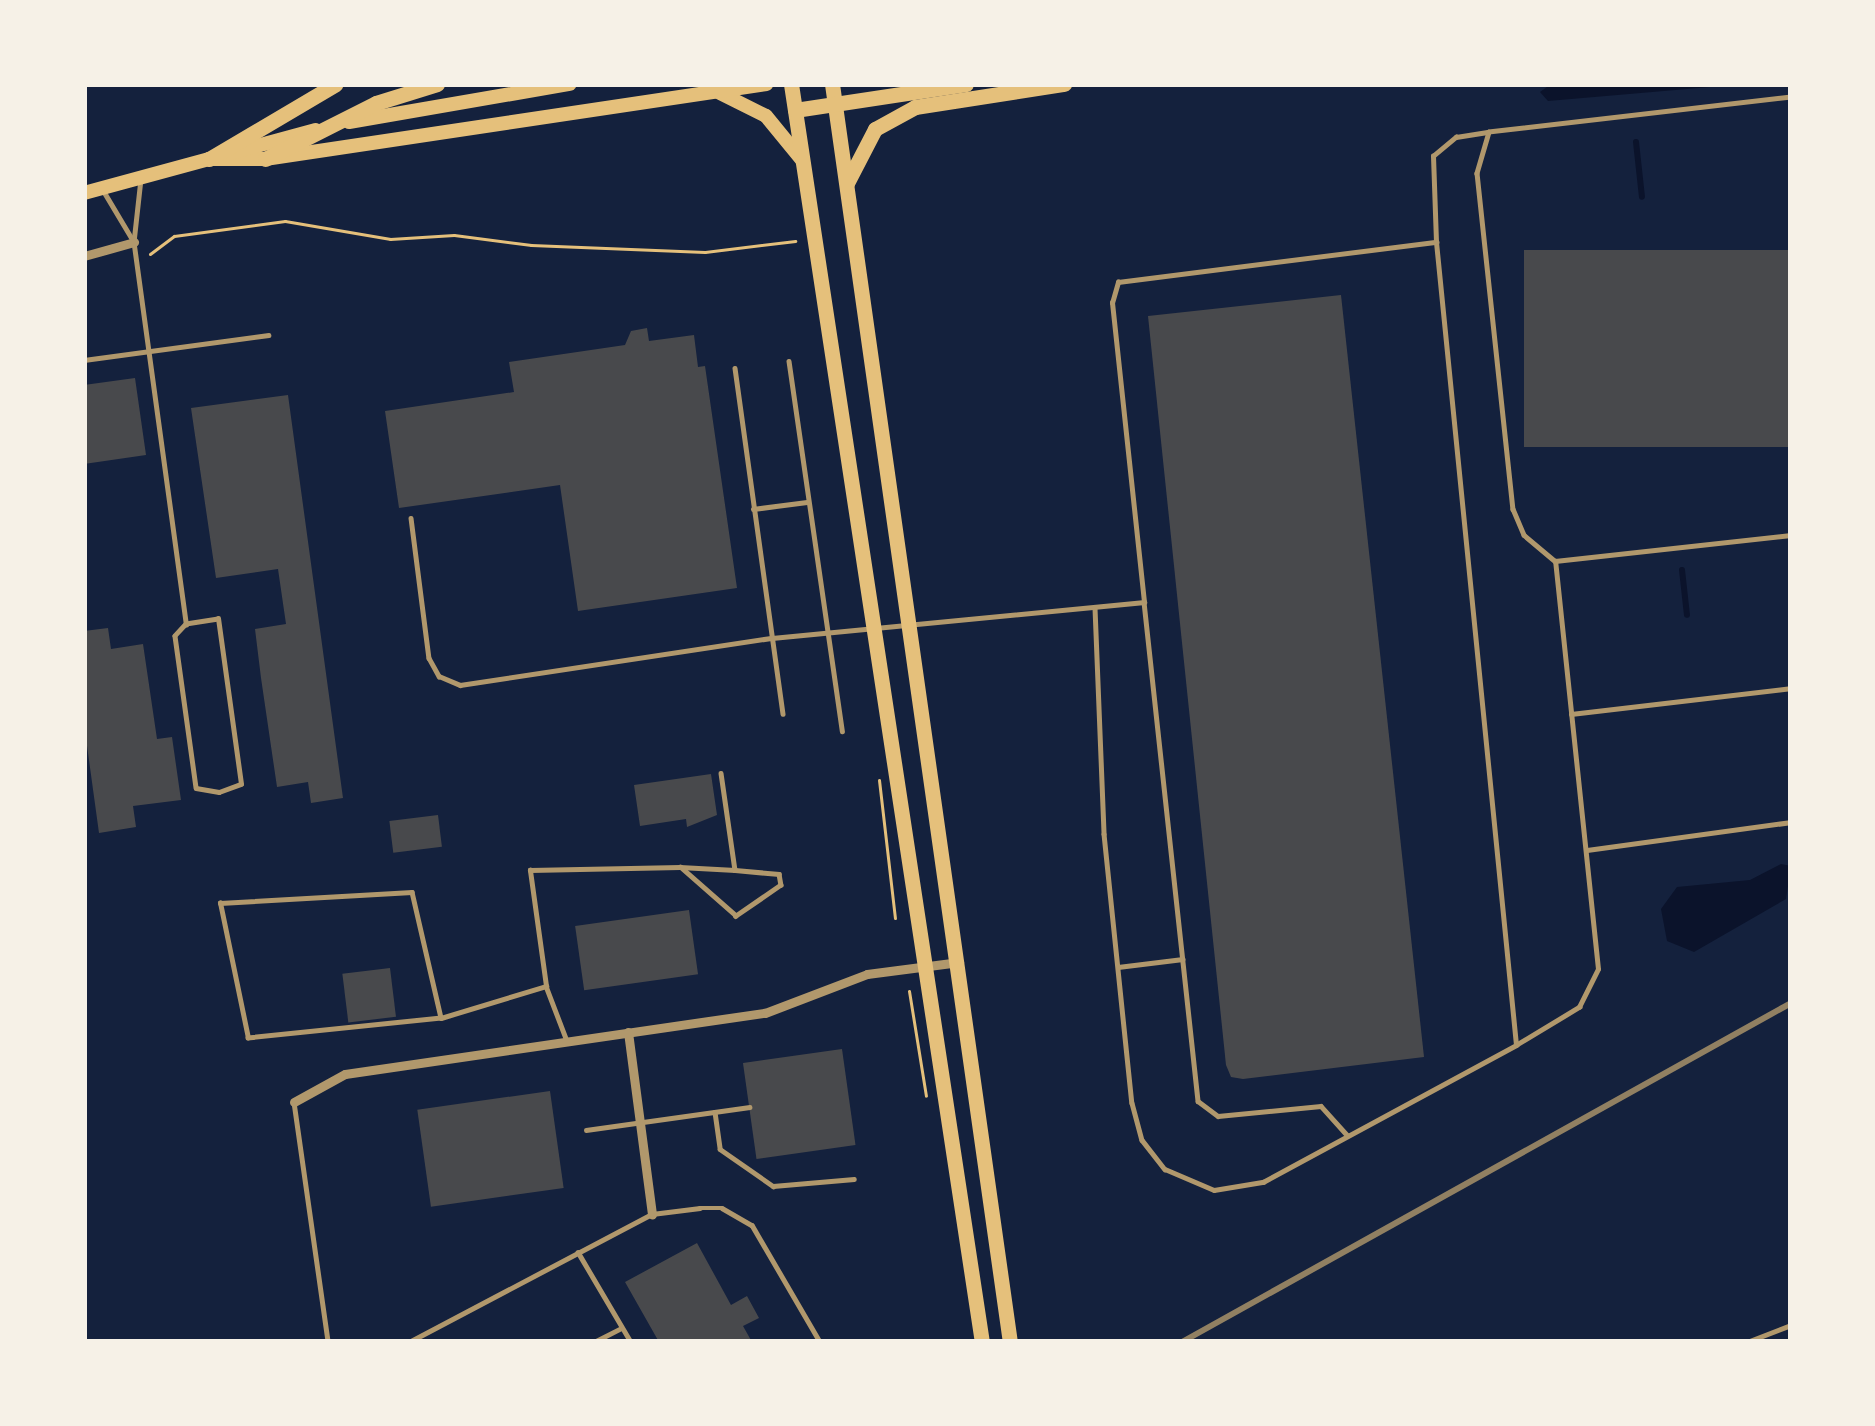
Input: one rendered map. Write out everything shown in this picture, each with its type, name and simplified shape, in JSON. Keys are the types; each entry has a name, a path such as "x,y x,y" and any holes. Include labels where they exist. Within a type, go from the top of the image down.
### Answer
{"main road":[{"path":"209,159 336,84"},
{"path":"266,159 320,129 437,84"},
{"path":"84,193 320,129 571,84"},
{"path":"209,159 266,159 766,84"},
{"path":"791,84 921,967 982,1342"},
{"path":"832,84 914,626 1010,1342"},
{"path":"795,110 966,84"},
{"path":"847,182 875,129 915,106 1064,84"},
{"path":"715,91 766,116 802,160"}],"street":[{"path":"84,256 134,242"},
{"path":"294,1102 345,1074 765,1013 867,974 959,962"},
{"path":"628,1032 652,1214"}],"lane":[{"path":"1516,1045 1436,242 1433,156 1456,137 1791,97"},
{"path":"1095,608 1102,812 1135,1121 1153,1156 1177,1178 1214,1190 1247,1187 1579,1007 1595,981 1587,850 1555,561 1524,535 1513,509 1477,173 1489,132"},
{"path":"142,177 134,242 186,624"},
{"path":"102,188 134,242"},
{"path":"1348,1136 1321,1106 1218,1116 1203,1109 1112,303 1118,282 1436,242"},
{"path":"84,361 268,334"},
{"path":"789,361 842,731"},
{"path":"736,368 783,714"},
{"path":"753,509 808,501"},
{"path":"411,518 429,658 449,683 772,638 1144,602"},
{"path":"1555,561 1791,536"},
{"path":"218,619 241,784 219,792 196,788 175,636 186,624 218,619"},
{"path":"1571,713 1791,688"},
{"path":"721,773 735,870"},
{"path":"1587,850 1791,822"},
{"path":"567,1042 546,986 530,870 680,867 735,870 779,874 782,885 736,916 680,867"},
{"path":"441,1018 412,892 220,904 248,1038 441,1018 546,986"},
{"path":"1118,967 1183,959"},
{"path":"294,1102 328,1342"},
{"path":"586,1130 749,1107"},
{"path":"715,1112 720,1149 773,1186 854,1179"},
{"path":"409,1342 652,1214 700,1208 738,1214 752,1225 820,1342"},
{"path":"578,1252 631,1342"},
{"path":"1747,1342 1791,1325"},
{"path":"594,1342 622,1327"}],"path":[{"path":"136,257 156,254 174,236 285,221 390,239 454,235 666,250 798,241"},
{"path":"879,778 895,918"}],"water":[{"path":"1551,84 1745,84 1548,101 1540,92"},
{"path":"1781,864 1791,866 1786,899 1694,952 1667,941 1661,909 1677,887 1750,880"}],"building":[{"path":"1524,250 1791,250 1791,447 1524,447"},
{"path":"1341,295 1424,1057 1243,1079 1231,1077 1226,1065 1148,316"},
{"path":"647,328 649,341 694,335 698,367 705,366 737,588 578,611 560,485 399,508 385,411 514,392 509,362 625,345 631,331"},
{"path":"135,378 146,455 84,464 84,385"},
{"path":"288,395 343,798 311,803 308,782 277,787 261,678 255,629 286,624 278,569 216,578 191,408"},
{"path":"108,628 111,649 143,644 157,739 172,737 181,800 133,806 136,827 99,833 84,724 84,631"},
{"path":"711,774 717,815 687,827 686,819 640,826 634,785"},
{"path":"438,815 442,847 393,853 389,821"},
{"path":"689,910 698,974 584,990 575,926"},
{"path":"390,968 396,1017 348,1022 342,974"},
{"path":"842,1049 855,1145 756,1159 743,1063"},
{"path":"550,1091 564,1188 431,1207 417,1110"},
{"path":"697,1243 731,1305 747,1296 759,1318 743,1326 752,1342 659,1342 625,1282"}],"waterway":[{"path":"1636,142 1642,197"},
{"path":"1682,570 1687,615"}],"railway":[{"path":"1182,1342 1791,1003"}]}
